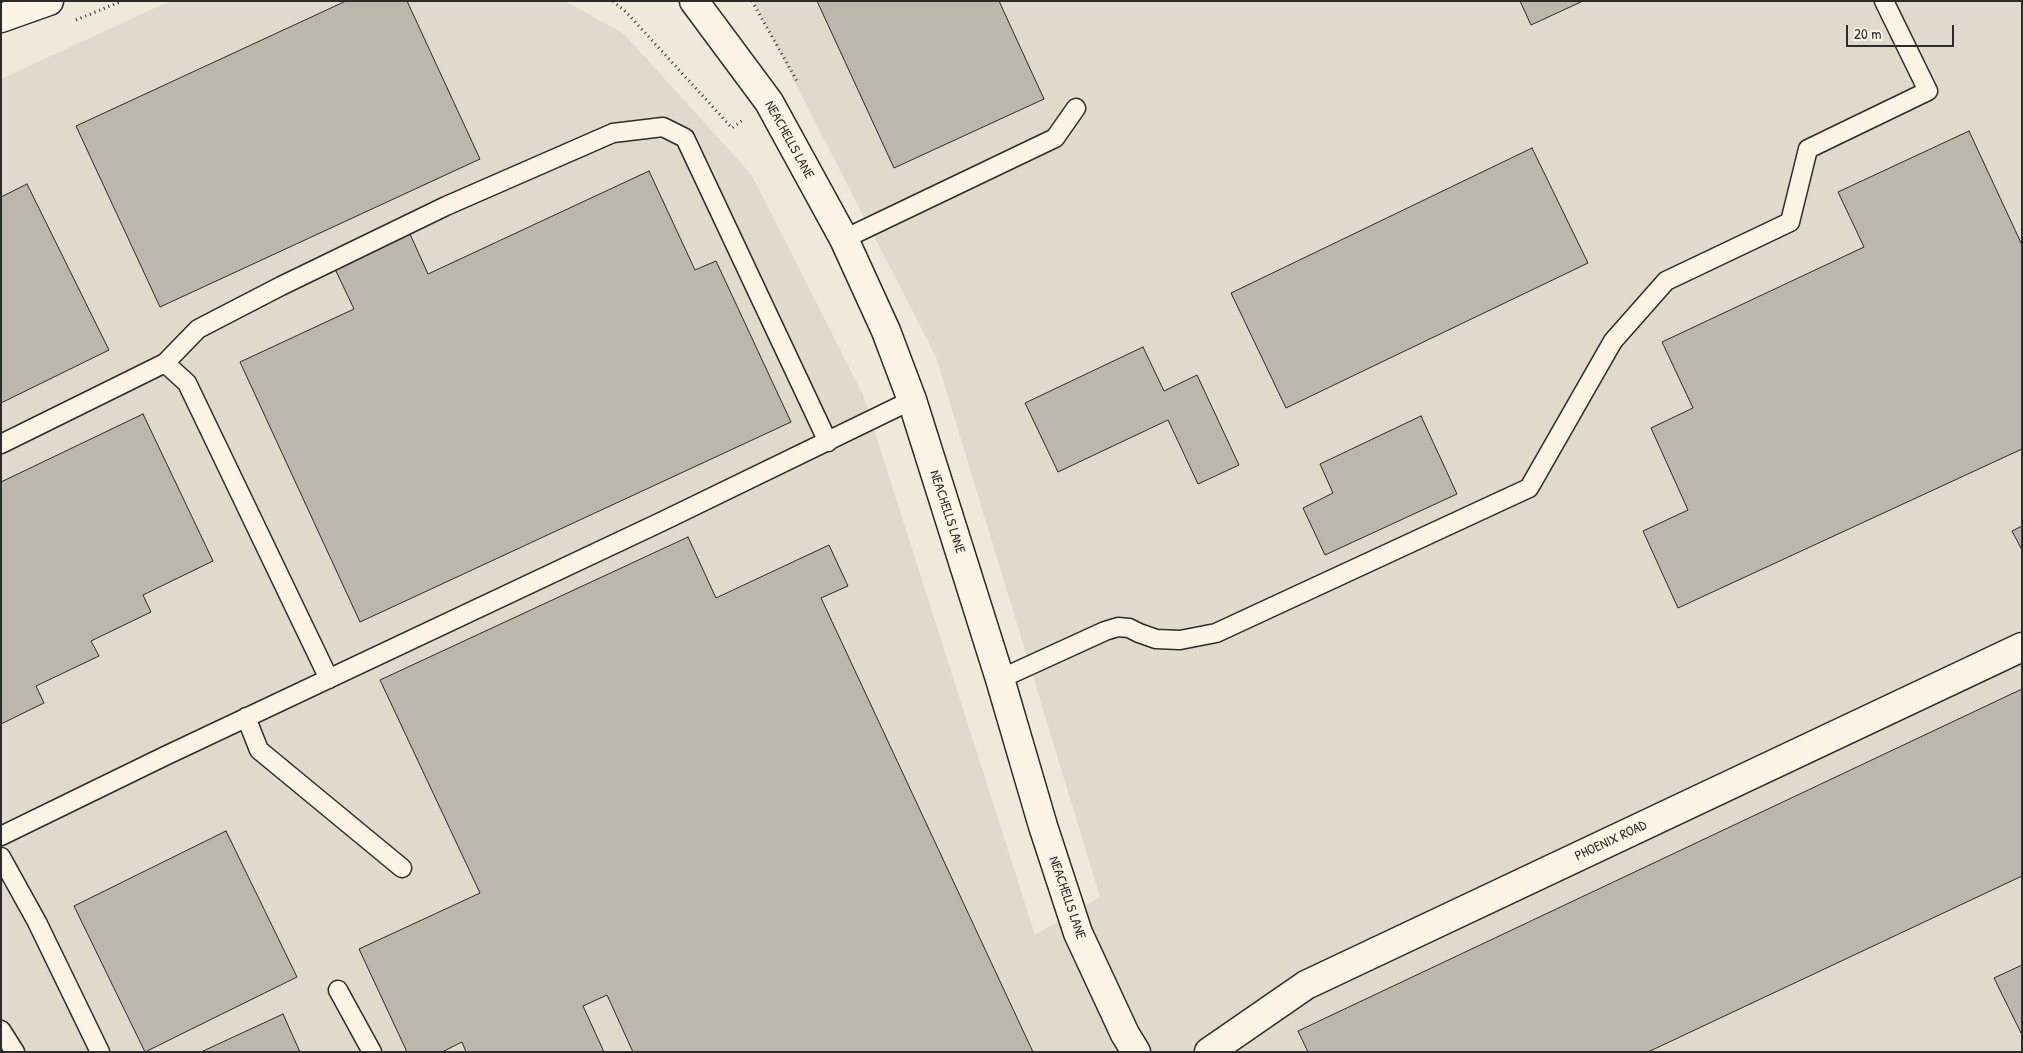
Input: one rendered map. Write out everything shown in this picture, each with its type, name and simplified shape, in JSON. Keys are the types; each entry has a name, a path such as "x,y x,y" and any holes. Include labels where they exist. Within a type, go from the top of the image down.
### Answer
{"street":[{"path":"1,18 48,1"},
{"name":"NEACHELLS LANE","path":"694,1 769,102 844,239 886,330 912,400 1000,679 1043,826 1078,932 1125,1034 1136,1052"},
{"name":"PHOENIX ROAD","path":"1209,1052 1306,985 2022,647"}],"lane":[{"path":"1000,679 1118,627 1129,628 1156,639 1180,640 1216,633 1530,488 1613,341 1666,281 1790,222 1808,149 1928,91 1884,1"},
{"path":"844,239 1054,138 1076,108"},
{"path":"1,444 165,363 198,329 281,286 446,206 612,133 663,126 685,138 828,442"},
{"path":"165,363 188,383 329,679"},
{"path":"1,836 246,717 828,442 912,400"},
{"path":"246,717 260,750 402,868"},
{"path":"1,857 37,922 100,1052"},
{"path":"338,990 372,1052"},
{"path":"1,1030 15,1052"}],"shaded area":[{"path":"170,1 565,1 624,34 751,174 863,395 1035,935 1100,897 936,357 753,1 2022,1 2022,1052 1,1052 1,79"}],"building":[{"path":"346,1 407,1 480,159 160,307 76,126"},
{"path":"817,1 999,1 1044,99 894,168"},
{"path":"1520,1 1583,1 1531,25"},
{"path":"1969,131 2022,245 2022,449 1678,608 1643,531 1688,510 1651,428 1693,408 1662,342 1864,247 1838,192"},
{"path":"1532,148 1588,263 1286,408 1231,293"},
{"path":"649,171 695,270 716,261 791,422 360,622 240,362 354,309 335,269 410,234 428,274"},
{"path":"27,184 109,350 1,403 1,197"},
{"path":"1143,347 1164,391 1197,375 1239,465 1198,484 1168,420 1058,472 1025,403"},
{"path":"143,414 213,561 143,595 151,612 91,641 99,656 36,686 44,703 1,724 1,482"},
{"path":"1421,416 1457,494 1325,555 1303,508 1333,493 1320,464"},
{"path":"2022,526 2022,550 2012,531"},
{"path":"688,537 716,598 829,545 848,586 821,598 1033,1052 633,1052 607,995 583,1006 604,1052 466,1052 462,1042 442,1052 407,1052 359,949 480,893 380,680"},
{"path":"2022,689 2022,876 1648,1052 1308,1052 1298,1031"},
{"path":"226,831 297,977 145,1052 74,906"},
{"path":"2022,965 2022,1035 1994,978"},
{"path":"283,1014 300,1052 201,1052"}]}
